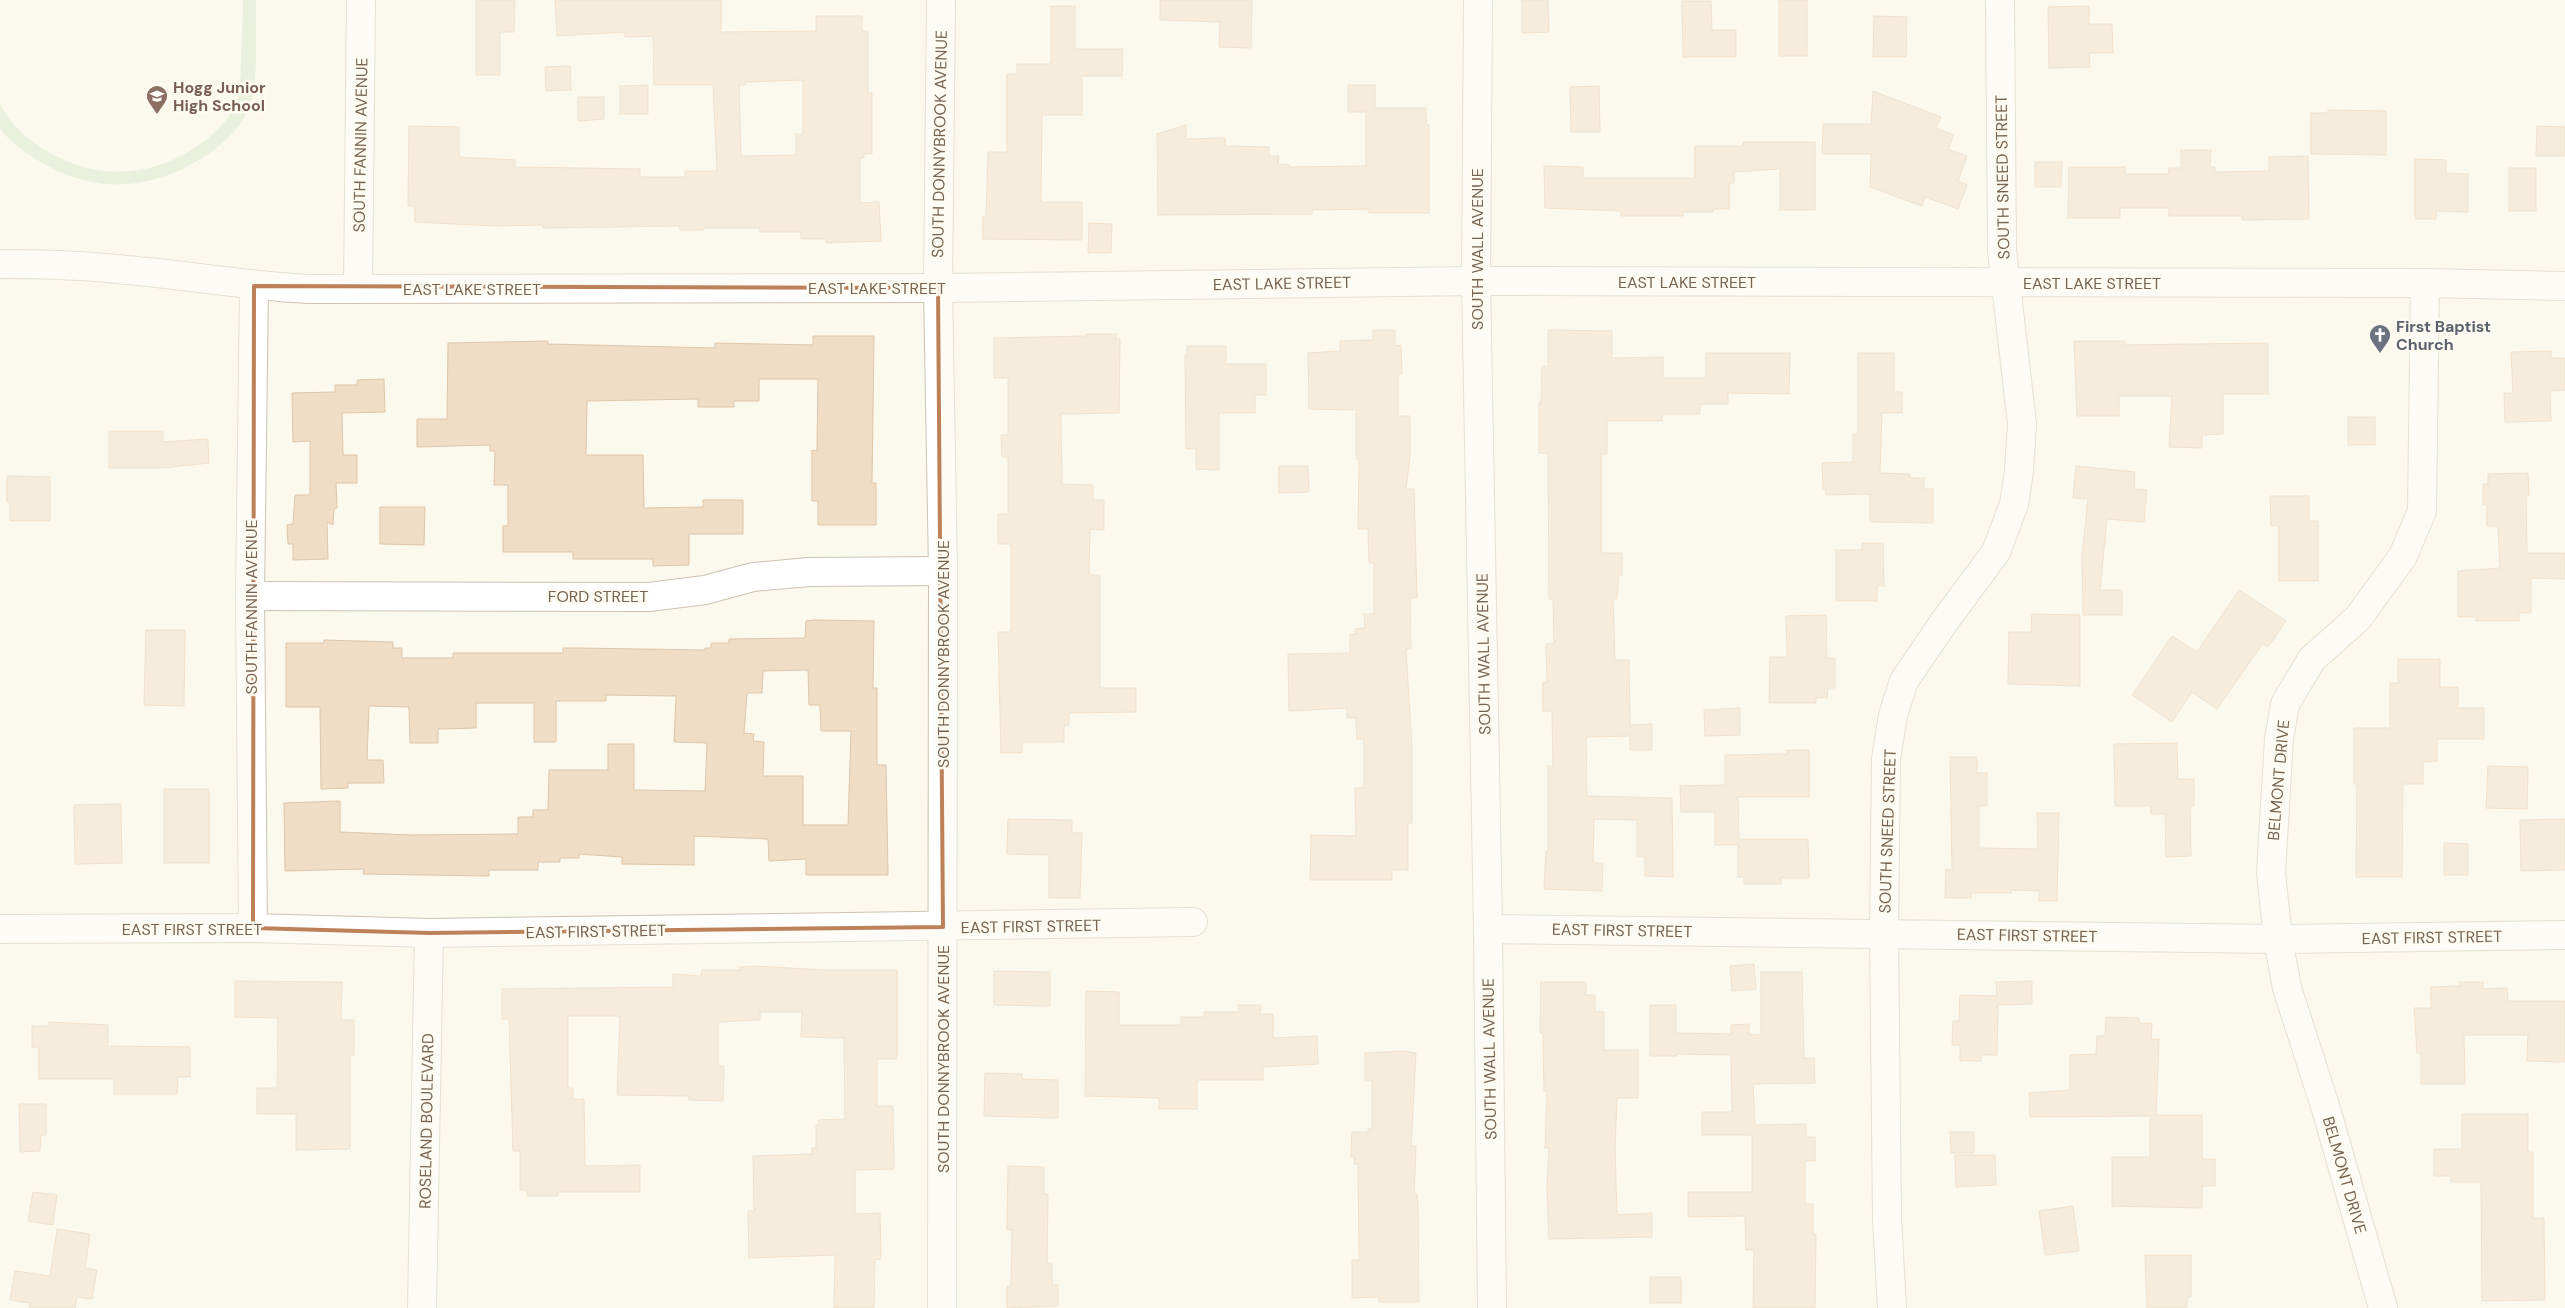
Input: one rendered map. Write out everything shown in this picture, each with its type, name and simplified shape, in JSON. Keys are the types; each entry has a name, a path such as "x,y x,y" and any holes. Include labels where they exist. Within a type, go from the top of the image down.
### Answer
{"street":[{"name":"SOUTH FANNIN AVENUE","path":"358,289 361,0"},
{"name":"SOUTH DONNYBROOK AVENUE","path":"941,0 938,288 943,571 942,1308"},
{"name":"SOUTH WALL AVENUE","path":"1478,0 1476,281 1488,929 1492,1308"},
{"name":"SOUTH SNEED STREET","path":"1892,1308 1887,1218 1884,934 1886,759 1893,715 1904,681 1944,622 1996,552 2014,504 2022,424 2002,250 2000,0"},
{"name":"EAST LAKE STREET","path":"0,264 58,264 128,270 254,286 358,289 938,288 1476,281 2005,284 2425,283 2565,286"},
{"name":"BELMONT DRIVE","path":"2383,1308 2326,1109 2287,988 2278,938 2271,873 2279,739 2285,704 2312,659 2358,618 2403,556 2422,511 2425,283"},
{"name":"SOUTH FANNIN AVENUE","path":"252,928 250,596 254,286"},
{"name":"FORD STREET","path":"250,596 649,597 705,590 753,577 800,573 943,571"},
{"name":"EAST FIRST STREET","path":"0,929 252,928 429,933 1193,922"},
{"name":"EAST FIRST STREET","path":"1488,929 2278,938 2565,935"},
{"name":"ROSELAND BOULEVARD","path":"422,1308 429,933"}],"highlighted area":[{"path":"254,286 938,288 943,927 429,933 253,928"}],"green space":[{"path":"243,0 256,0 256,72 252,99 240,124 229,137 202,158 164,176 145,182 106,184 67,175 48,166 16,145 0,129 0,104 19,130 45,150 65,161 86,168 107,171 149,168 189,151 219,128 232,112 238,99 240,92"}],"building":[{"path":"476,0 515,0 514,32 500,32 500,75 476,75"},
{"path":"555,0 721,0 721,32 816,31 816,16 862,16 862,31 868,31 868,93 872,93 872,154 864,154 864,158 860,158 860,203 879,202 881,241 826,243 825,239 801,239 801,232 760,232 760,228 680,230 680,226 543,228 543,225 495,226 415,222 415,206 408,206 409,126 459,127 459,157 515,160 515,167 640,169 640,177 685,177 685,171 717,171 713,85 654,85 653,36 625,37 625,32 557,36","holes":["803,80 803,134 796,134 796,155 741,156 739,85 746,85 746,82"]},
{"path":"1160,0 1252,0 1251,48 1219,47 1220,22 1160,20"},
{"path":"1522,0 1548,0 1549,32 1522,33"},
{"path":"1779,0 1807,0 1807,56 1779,56"},
{"path":"1682,1 1711,1 1712,30 1736,30 1736,57 1683,57"},
{"path":"1051,6 1075,6 1075,49 1123,49 1122,76 1082,76 1082,115 1042,115 1041,202 1082,202 1082,240 983,239 983,217 986,217 988,152 1007,152 1007,74 1017,74 1017,64 1051,64"},
{"path":"2089,6 2089,24 2112,24 2113,53 2089,53 2090,67 2049,68 2048,7"},
{"path":"1874,16 1907,17 1906,57 1873,57"},
{"path":"570,66 571,90 546,91 545,67"},
{"path":"648,85 648,114 620,114 620,86"},
{"path":"1348,85 1375,85 1375,108 1426,108 1426,125 1429,125 1429,213 1369,213 1369,209 1312,210 1312,214 1158,215 1157,134 1186,125 1186,139 1225,138 1225,146 1269,147 1269,156 1279,156 1278,164 1289,165 1289,167 1366,166 1366,112 1348,112"},
{"path":"1599,86 1600,132 1571,132 1570,87"},
{"path":"1873,91 1941,117 1936,128 1954,135 1948,149 1967,156 1958,181 1967,185 1958,209 1925,197 1922,206 1870,187 1871,154 1822,154 1823,124 1871,124"},
{"path":"578,97 604,97 604,119 578,121"},
{"path":"2328,110 2386,111 2386,155 2311,154 2311,113 2328,113"},
{"path":"2537,126 2565,127 2565,156 2536,156"},
{"path":"1743,142 1815,142 1815,210 1780,210 1780,169 1734,172 1734,183 1729,183 1729,209 1713,209 1713,212 1683,212 1683,216 1621,216 1621,211 1545,208 1544,166 1583,167 1583,178 1695,178 1695,146 1743,146"},
{"path":"2181,150 2211,150 2210,167 2215,167 2215,172 2269,171 2269,157 2308,156 2309,219 2242,220 2242,216 2169,216 2169,208 2120,208 2120,218 2068,218 2069,167 2125,167 2125,174 2168,174 2169,168 2181,168"},
{"path":"2415,159 2446,160 2446,173 2468,174 2468,212 2436,211 2436,219 2415,219"},
{"path":"2035,162 2062,162 2061,187 2035,187"},
{"path":"2509,168 2536,168 2536,211 2509,211"},
{"path":"1089,223 1112,224 1111,253 1088,253"},
{"path":"1373,330 1395,330 1395,346 1401,345 1402,374 1398,374 1398,416 1410,416 1410,456 1406,489 1414,489 1417,598 1410,598 1411,649 1406,649 1412,748 1412,823 1408,823 1408,870 1392,870 1392,880 1310,880 1311,835 1356,836 1355,788 1364,788 1364,739 1357,739 1356,718 1347,718 1347,708 1289,711 1288,654 1350,653 1350,634 1356,634 1355,629 1365,628 1364,614 1374,614 1374,563 1369,563 1368,529 1358,529 1359,459 1356,459 1356,410 1309,409 1308,353 1340,351 1340,341 1373,340"},
{"path":"1548,330 1612,331 1612,358 1663,357 1663,378 1706,378 1706,353 1790,353 1789,394 1728,393 1728,404 1700,404 1700,414 1662,414 1662,421 1607,421 1607,454 1601,454 1601,553 1622,553 1622,575 1619,575 1617,599 1613,599 1615,660 1629,660 1630,725 1652,724 1652,750 1630,750 1630,736 1586,737 1587,796 1672,798 1673,877 1645,876 1645,857 1637,857 1637,820 1594,819 1593,863 1603,863 1602,891 1544,889 1546,851 1548,851 1548,766 1553,766 1552,711 1543,711 1543,682 1547,682 1546,644 1554,643 1553,599 1549,599 1548,453 1539,453 1539,402 1541,402 1542,366 1548,366"},
{"path":"1086,334 1116,334 1116,339 1120,339 1119,413 1061,414 1062,484 1093,485 1093,500 1104,500 1104,530 1090,529 1089,575 1100,575 1100,688 1136,688 1136,712 1069,713 1069,725 1064,725 1064,742 1022,742 1022,753 1001,753 998,632 1011,632 1011,544 998,544 998,514 1008,514 1008,457 1002,457 1001,435 1008,435 1008,378 994,378 994,338 1086,336"},
{"path":"813,336 874,336 872,483 876,483 876,525 818,525 818,501 812,501 812,450 817,451 818,379 759,379 759,401 734,401 734,407 698,407 698,399 587,401 586,455 643,455 644,508 703,507 703,500 743,500 743,534 689,534 689,565 653,566 653,559 573,559 573,552 503,552 503,526 508,526 508,485 494,485 495,451 490,451 490,445 417,447 417,419 447,419 448,343 548,341 548,344 715,348 715,343 813,345"},
{"path":"2074,341 2125,341 2125,345 2268,343 2268,394 2223,394 2223,434 2202,435 2202,448 2169,447 2172,396 2119,396 2119,416 2077,416"},
{"path":"1187,346 1226,346 1226,364 1266,364 1266,395 1255,395 1255,413 1219,413 1219,470 1196,469 1196,449 1186,449 1185,355 1187,355"},
{"path":"2551,351 2551,358 2565,358 2565,390 2550,391 2551,421 2505,422 2504,393 2513,393 2511,352"},
{"path":"1858,353 1894,353 1894,392 1902,392 1902,413 1882,413 1880,473 1910,474 1910,478 1924,478 1924,489 1933,489 1933,523 1870,522 1870,494 1826,495 1826,489 1823,489 1822,463 1853,462 1853,434 1858,434"},
{"path":"384,379 385,412 342,413 343,455 357,455 357,483 336,483 337,508 334,509 333,525 327,522 328,559 293,560 293,544 288,544 287,525 293,524 295,495 309,495 310,492 310,441 293,442 292,393 335,392 335,385 357,385 357,380"},
{"path":"2348,417 2375,417 2375,445 2348,445"},
{"path":"109,431 163,431 163,442 208,439 209,463 163,468 109,468"},
{"path":"1279,466 1308,466 1309,492 1279,493"},
{"path":"2076,466 2135,472 2134,489 2147,490 2144,522 2107,519 2100,590 2122,590 2122,615 2083,615 2082,555 2088,499 2073,498"},
{"path":"2528,473 2529,496 2526,496 2527,553 2565,553 2565,579 2531,578 2531,613 2519,613 2519,621 2476,621 2476,617 2458,617 2458,571 2500,568 2498,526 2487,526 2487,505 2483,505 2483,484 2488,484 2488,474"},
{"path":"7,476 50,477 50,521 10,521 10,502 7,502"},
{"path":"2270,496 2309,496 2309,521 2318,521 2318,581 2279,581 2279,526 2271,526"},
{"path":"380,507 425,507 424,545 380,544"},
{"path":"1862,543 1883,543 1884,586 1877,586 1877,601 1836,601 1836,550 1862,550"},
{"path":"2239,590 2286,621 2268,647 2263,643 2217,709 2192,692 2172,722 2132,695 2172,636 2197,652"},
{"path":"2032,614 2080,615 2080,686 2008,684 2009,632 2031,632"},
{"path":"1826,615 1827,658 1835,658 1835,688 1828,688 1827,698 1816,698 1816,703 1769,703 1770,657 1787,657 1786,616"},
{"path":"806,621 874,621 873,688 877,688 877,765 886,765 888,875 806,875 806,859 769,861 768,839 694,836 694,865 622,864 622,857 579,854 579,858 560,858 560,862 538,862 538,870 489,870 489,876 363,874 364,869 285,871 284,803 340,801 340,832 411,835 518,834 518,817 533,817 533,810 548,810 549,770 608,770 608,744 634,744 634,790 705,791 707,743 674,742 676,696 606,695 606,701 556,701 556,742 534,742 534,703 476,703 476,728 438,729 438,743 410,743 409,707 369,706 367,760 383,760 384,783 348,783 348,788 321,789 320,707 286,707 286,643 324,643 324,640 393,642 393,648 402,648 402,658 453,658 453,653 563,653 563,648 705,650 705,648 711,648 711,643 729,643 729,639 805,638","holes":["808,670 809,705 820,705 821,731 851,731 848,825 803,825 803,776 763,776 764,742 753,741 754,734 744,733 747,693 762,693 763,671"]},
{"path":"146,630 185,630 184,706 144,705"},
{"path":"2398,659 2440,659 2440,687 2458,687 2458,708 2484,708 2484,739 2437,739 2437,761 2423,762 2423,784 2403,784 2402,877 2356,877 2357,784 2354,784 2354,728 2390,728 2390,683 2398,683"},
{"path":"1740,708 1740,735 1705,736 1704,710"},
{"path":"2177,743 2178,779 2194,779 2194,806 2190,806 2191,856 2166,857 2165,814 2151,814 2151,806 2115,806 2114,744"},
{"path":"1787,750 1809,750 1809,797 1738,797 1739,839 1808,839 1809,878 1781,878 1781,884 1744,884 1744,877 1738,877 1738,845 1715,845 1715,812 1681,812 1680,786 1725,785 1725,755 1787,754"},
{"path":"1950,757 1977,757 1977,773 1987,773 1987,806 1979,806 1979,848 2038,849 2037,813 2059,813 2057,901 2039,901 2039,891 2011,890 2011,893 1971,893 1971,898 1945,898 1946,869 1952,870"},
{"path":"2488,766 2528,767 2527,809 2486,808"},
{"path":"164,789 209,789 209,863 164,863"},
{"path":"121,804 122,863 75,864 74,805"},
{"path":"1008,819 1072,820 1072,833 1082,833 1080,898 1049,898 1049,855 1007,854"},
{"path":"2565,819 2565,870 2521,871 2520,820"},
{"path":"2444,843 2468,844 2468,875 2444,875"},
{"path":"1754,964 1756,989 1732,991 1730,966"},
{"path":"740,967 824,970 897,970 897,1059 877,1059 877,1106 893,1106 894,1169 855,1170 855,1214 880,1213 881,1259 875,1260 874,1308 834,1308 835,1255 749,1258 748,1211 754,1211 753,1156 812,1154 812,1148 816,1148 816,1125 819,1125 819,1120 845,1119 844,1038 801,1037 802,1012 760,1012 760,1020 718,1022 718,1066 724,1066 723,1101 689,1100 689,1096 617,1095 620,1016 568,1016 568,1088 573,1088 573,1099 584,1099 585,1166 640,1165 640,1192 558,1192 558,1196 527,1196 527,1190 520,1190 520,1151 513,1151 509,1019 502,1019 502,989 673,987 673,974 701,976 702,970 740,970"},
{"path":"994,971 1050,972 1050,1006 994,1005"},
{"path":"1761,972 1802,972 1804,1058 1814,1058 1815,1083 1753,1084 1755,1125 1806,1124 1806,1137 1815,1137 1815,1161 1805,1161 1805,1204 1813,1204 1813,1234 1816,1234 1815,1308 1753,1308 1754,1250 1746,1250 1745,1216 1688,1217 1688,1192 1752,1192 1752,1135 1702,1135 1702,1112 1732,1112 1731,1055 1677,1054 1677,1056 1650,1056 1650,1005 1676,1005 1676,1033 1731,1034 1731,1025 1749,1024 1749,1034 1761,1035"},
{"path":"235,981 342,982 341,1020 354,1020 354,1055 350,1055 350,1149 296,1150 296,1114 257,1114 257,1088 277,1088 278,1018 235,1017"},
{"path":"2032,981 2032,1004 1998,1005 1997,1055 1981,1055 1981,1061 1960,1061 1960,1045 1952,1045 1953,1021 1959,1021 1960,995 1997,996 1996,982"},
{"path":"1541,982 1586,982 1586,995 1595,995 1595,1012 1604,1012 1604,1050 1638,1050 1638,1098 1617,1098 1615,1148 1617,1215 1652,1213 1652,1237 1549,1239 1547,1188 1549,1148 1545,1148 1547,1091 1544,1091 1543,1033 1540,1033"},
{"path":"2460,982 2483,982 2483,989 2507,988 2508,1001 2565,1001 2565,1062 2527,1061 2528,1035 2464,1035 2465,1084 2421,1084 2421,1053 2417,1053 2414,1008 2431,1008 2431,987 2460,986"},
{"path":"1086,991 1119,992 1119,1025 1181,1025 1181,1017 1204,1017 1204,1012 1238,1012 1238,1005 1261,1005 1260,1014 1273,1014 1273,1038 1317,1036 1318,1064 1263,1067 1263,1080 1197,1080 1197,1109 1159,1109 1159,1098 1085,1096"},
{"path":"2106,1017 2139,1018 2139,1023 2152,1023 2151,1039 2159,1039 2156,1115 2202,1115 2202,1159 2215,1159 2215,1186 2202,1186 2202,1208 2112,1206 2112,1157 2150,1157 2150,1116 2030,1117 2029,1093 2070,1090 2070,1055 2096,1054 2097,1036 2105,1036"},
{"path":"49,1022 108,1025 108,1046 190,1047 190,1077 178,1077 177,1094 114,1094 114,1079 39,1079 39,1047 32,1047 32,1026 49,1026"},
{"path":"1404,1051 1416,1053 1411,1146 1416,1146 1414,1194 1417,1194 1418,1207 1419,1302 1379,1302 1379,1297 1352,1298 1352,1260 1359,1260 1358,1164 1354,1164 1354,1157 1351,1157 1352,1132 1368,1132 1368,1129 1372,1129 1372,1081 1365,1081 1365,1053"},
{"path":"985,1073 1022,1074 1022,1079 1058,1080 1058,1118 984,1116"},
{"path":"19,1104 46,1104 46,1135 41,1135 40,1151 20,1152"},
{"path":"2462,1114 2528,1114 2528,1152 2533,1152 2533,1218 2544,1218 2545,1300 2482,1301 2481,1182 2451,1182 2451,1176 2434,1176 2434,1149 2462,1149"},
{"path":"1950,1132 1974,1132 1974,1153 1951,1153"},
{"path":"1955,1155 1995,1155 1996,1185 1956,1187"},
{"path":"1008,1166 1044,1167 1044,1194 1048,1194 1047,1263 1052,1263 1052,1285 1058,1285 1058,1306 1007,1308 1007,1286 1011,1286 1012,1230 1007,1230"},
{"path":"33,1192 57,1195 53,1225 28,1221"},
{"path":"2073,1206 2079,1251 2045,1255 2039,1211"},
{"path":"57,1229 90,1234 85,1268 97,1270 92,1299 77,1297 75,1308 29,1308 30,1303 10,1300 15,1271 50,1276"},
{"path":"2145,1255 2191,1255 2191,1297 2187,1297 2187,1308 2147,1308"},
{"path":"1650,1277 1681,1277 1681,1303 1650,1303"}],"place":[{"name":"Hogg Junior High School","path":"157,115"},
{"name":"First Baptist Church","path":"2380,354"}]}
